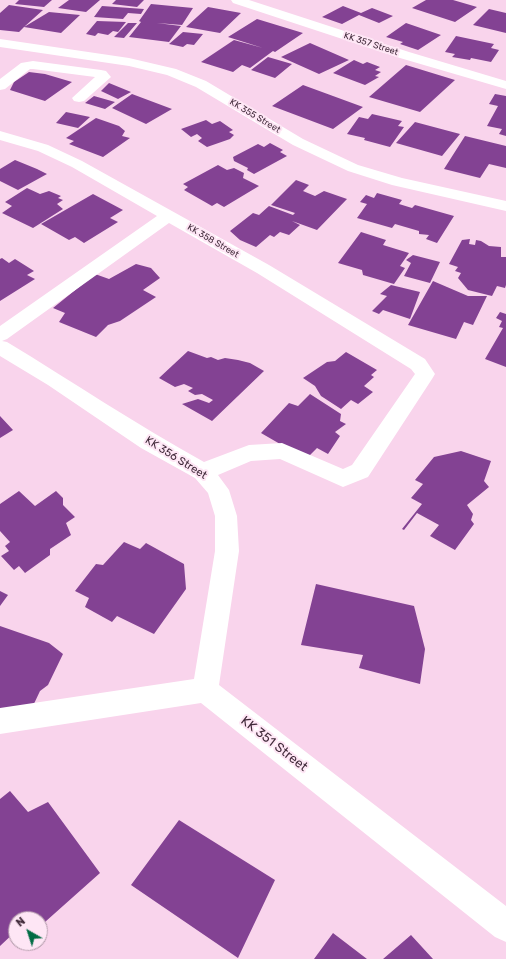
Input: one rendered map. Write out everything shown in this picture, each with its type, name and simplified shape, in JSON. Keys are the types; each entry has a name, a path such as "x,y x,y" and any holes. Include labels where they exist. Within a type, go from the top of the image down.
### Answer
{"street":[{"name":"KK 357 Street","path":"237,0 362,42 506,85"},
{"name":"KK 355 Street","path":"0,43 129,62 171,72 201,84 298,142 353,168 398,182 504,202"},
{"path":"67,69 81,54"},
{"path":"0,86 26,66 33,65 100,74 104,77 79,98"},
{"name":"KK 358 Street","path":"0,135 50,151 77,164 169,215 263,269 418,364 425,374 360,471 343,478 282,451 249,452 203,472"},
{"path":"0,335 169,215"},
{"name":"KK 356 Street","path":"0,347 55,380 149,442 203,472 218,490 226,516 228,531 227,551 204,690"},
{"path":"0,721 204,690"},
{"name":"KK 351 Street","path":"204,690 506,926"}],"building":[{"path":"19,0 52,0 44,7 15,4"},
{"path":"69,0 100,0 86,12 58,8"},
{"path":"116,0 144,0 137,7 112,4"},
{"path":"426,0 453,0 477,7 455,22 412,8"},
{"path":"151,4 193,8 182,25 157,23 181,26 169,42 129,37 141,22 139,21"},
{"path":"9,5 43,10 19,32 0,30 0,13"},
{"path":"102,6 144,9 141,14 128,13 123,19 94,17"},
{"path":"343,6 361,13 372,8 393,16 379,23 359,15 342,24 322,17"},
{"path":"208,7 241,13 220,33 186,27"},
{"path":"489,9 506,13 506,33 473,25"},
{"path":"49,12 80,15 61,33 24,27"},
{"path":"257,19 303,33 275,52 273,51 250,68 242,65 233,72 201,62 234,40 263,48 228,37"},
{"path":"97,21 126,22 118,32 113,31 108,35 98,33 95,36 86,34"},
{"path":"128,23 137,23 124,38 114,37"},
{"path":"406,23 441,35 418,50 400,44 403,42 386,37"},
{"path":"183,32 203,34 194,45 187,44 183,47 169,44"},
{"path":"456,36 494,44 491,48 499,50 491,62 471,58 470,60 452,57 455,54 445,52"},
{"path":"310,43 349,60 319,74 281,57"},
{"path":"268,57 292,64 275,78 251,70"},
{"path":"354,60 363,64 367,62 380,67 375,70 381,72 375,76 379,77 365,85 333,73"},
{"path":"406,65 455,80 420,112 369,97"},
{"path":"29,72 45,74 72,82 45,101 10,90 14,82"},
{"path":"109,83 131,92 118,99 101,91"},
{"path":"303,85 363,107 333,129 272,106"},
{"path":"132,94 172,109 146,124 112,108"},
{"path":"495,94 506,96 506,136 499,134 502,129 487,126 498,106 489,104"},
{"path":"94,96 115,102 105,109 85,103"},
{"path":"66,112 90,117 78,128 56,123"},
{"path":"372,114 402,121 398,126 404,127 390,147 364,140 365,138 347,134 359,117 368,119"},
{"path":"96,118 119,126 125,131 122,136 130,138 103,157 69,144 74,141 66,138"},
{"path":"206,120 212,124 220,121 233,130 229,132 234,135 230,139 207,147 198,141 202,138 197,134 191,137 181,129"},
{"path":"415,122 460,134 442,156 396,143"},
{"path":"465,136 506,146 506,168 489,164 480,178 444,169"},
{"path":"270,143 283,150 280,152 287,156 254,174 247,170 248,168 234,161 233,157 258,144 264,147"},
{"path":"15,160 47,174 18,190 0,181 0,169"},
{"path":"218,165 227,170 234,168 244,173 243,178 259,186 224,207 217,203 212,206 184,190 188,187 183,184"},
{"path":"296,180 309,185 303,191 315,196 324,191 347,199 317,230 292,221 300,225 289,235 280,232 274,237 270,235 256,247 240,240 230,231 253,213 259,215 269,206 293,215 295,213 271,205"},
{"path":"27,188 40,194 49,191 61,196 58,198 63,200 57,204 63,209 33,228 2,213 12,206 5,202"},
{"path":"377,193 402,200 399,204 412,208 415,205 454,216 437,243 426,239 429,235 419,234 419,231 395,224 392,228 357,218 367,204 360,202 366,195 374,198"},
{"path":"93,194 123,210 110,218 118,222 84,243 75,237 69,240 41,224"},
{"path":"361,232 386,240 383,245 409,253 400,266 405,268 394,284 363,275 362,270 338,263"},
{"path":"470,239 469,244 475,245 476,240 489,246 501,247 501,257 506,257 505,288 497,286 492,296 468,290 458,278 461,273 455,271 458,267 449,264 462,240"},
{"path":"413,255 440,262 430,283 404,276 411,263 406,260"},
{"path":"2,258 9,263 15,259 34,271 27,275 35,279 0,301 0,259"},
{"path":"136,264 151,268 160,278 143,290 156,297 120,321 108,325 96,337 59,322 65,313 53,308 95,274 109,279"},
{"path":"433,281 468,296 487,296 473,325 464,322 456,339 408,325"},
{"path":"391,285 420,292 410,319 383,310 379,314 372,311 387,296 380,294"},
{"path":"500,312 506,314 506,367 485,359 503,328 499,327 502,321 496,318"},
{"path":"188,351 207,358 211,357 218,360 225,358 250,363 264,371 212,421 182,404 198,399 209,403 213,400 202,394 195,395 188,391 193,388 184,384 175,387 159,378"},
{"path":"346,352 377,370 371,375 374,377 364,386 373,392 358,404 351,400 341,409 321,396 315,386 303,378 327,362 335,361"},
{"path":"310,394 341,414 340,421 346,424 335,432 340,436 328,454 317,448 306,459 261,433 289,403 298,406"},
{"path":"0,416 13,430 0,438"},
{"path":"461,451 491,461 484,481 489,487 467,505 473,514 471,520 474,524 455,550 430,536 439,525 417,513 404,530 402,529 422,504 411,498 423,484 415,480 434,457"},
{"path":"19,491 35,506 56,491 63,498 63,505 75,517 66,523 71,535 50,549 50,555 25,573 19,566 14,570 1,556 9,551 5,546 10,542 0,531 0,504"},
{"path":"124,542 140,549 146,543 184,564 186,589 154,634 117,616 112,622 85,607 89,598 75,591 96,564 103,565"},
{"path":"316,584 414,606 425,649 420,684 359,668 363,655 301,645"},
{"path":"0,591 8,595 0,606"},
{"path":"0,626 49,643 63,654 48,685 40,691 32,708 0,711"},
{"path":"10,791 28,812 48,802 100,873 48,919 48,911 8,911 8,938 0,946 0,799"},
{"path":"179,820 275,880 238,958 131,885"},
{"path":"333,933 367,959 314,959"},
{"path":"411,935 433,959 383,959"}]}
